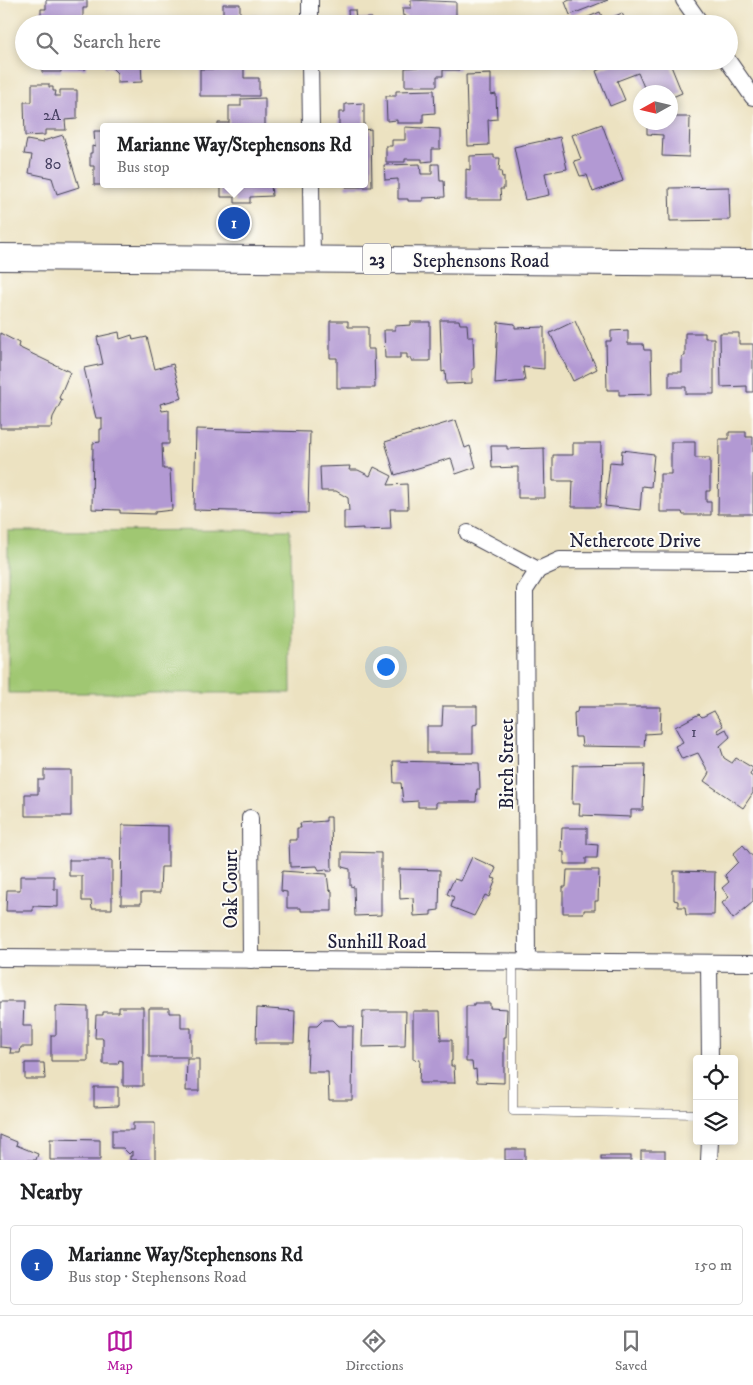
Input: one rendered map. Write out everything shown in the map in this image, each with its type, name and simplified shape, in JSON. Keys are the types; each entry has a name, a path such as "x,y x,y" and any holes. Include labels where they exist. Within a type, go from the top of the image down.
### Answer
{"main road":[{"name":"Stephensons Road","path":"0,257 753,262"}],"street":[{"path":"310,0 310,15"},
{"path":"684,0 695,15"},
{"path":"310,70 311,123"},
{"path":"734,70 753,97"},
{"path":"311,188 312,259"},
{"path":"468,533 538,570"},
{"name":"Nethercote Drive","path":"538,570 560,560 753,561"},
{"name":"Birch Street","path":"520,962 525,590 538,570"},
{"name":"Oak Court","path":"250,818 251,960"},
{"name":"Sunhill Road","path":"0,958 753,963"},
{"path":"709,963 710,1055"},
{"path":"709,1160 710,1145"}],"lane":[{"path":"520,962 513,1110 693,1114"}],"green space":[{"path":"290,530 291,693 8,693 8,531"}],"building":[{"path":"46,0 87,0 87,8 83,8 83,15 41,15 41,9 46,9"},
{"path":"411,0 456,2 456,15 403,15 402,8 411,8"},
{"path":"570,0 608,0 570,15 565,2"},
{"path":"223,4 240,4 240,15 223,15"},
{"path":"348,10 355,10 356,15 348,15"},
{"path":"42,70 61,70 61,72 42,72"},
{"path":"114,70 141,70 142,82 117,83 117,73"},
{"path":"200,70 244,70 244,78 259,78 259,96 200,96"},
{"path":"405,70 443,70 443,76 437,76 437,86 405,86"},
{"path":"598,70 673,70 682,93 678,95 678,85 643,85 638,73 617,81 625,100 610,106 596,71"},
{"path":"491,74 491,95 496,94 497,119 488,120 489,145 468,146 466,75"},
{"path":"32,84 49,84 49,87 53,87 53,91 56,91 55,96 60,96 60,90 77,90 77,119 65,120 66,130 45,130 45,135 25,136 24,102 32,102"},
{"path":"434,90 435,113 423,114 423,123 397,123 397,120 387,121 386,96 396,96 396,91"},
{"path":"265,98 265,123 229,123 229,106 241,106 241,99"},
{"path":"364,103 364,123 339,123 339,112 345,112 345,104"},
{"path":"678,117 690,117 689,157 662,156 663,135 647,134 647,130 678,130"},
{"path":"602,124 623,181 593,192 587,175 580,176 574,161 581,159 572,135"},
{"path":"405,127 440,129 440,149 432,149 432,161 422,162 422,159 405,159 405,162 386,162 386,146 392,146 392,140 405,140"},
{"path":"368,129 371,129 372,187 368,187"},
{"path":"94,131 100,131 100,185 94,185 94,166 90,166 90,153 92,153 92,146 95,147"},
{"path":"63,135 79,187 57,194 52,178 29,173 32,155 24,154 27,140 43,143 43,141"},
{"path":"560,137 567,169 545,173 549,195 525,200 514,147"},
{"path":"494,155 494,158 500,158 499,171 501,171 502,177 504,177 504,189 500,189 501,200 466,200 466,169 470,170 470,156"},
{"path":"420,164 421,174 432,174 432,164 439,164 440,181 444,181 445,197 423,198 423,201 398,199 398,179 385,180 384,165"},
{"path":"729,187 730,220 670,221 669,188"},
{"path":"221,188 271,188 272,196 250,197 250,203 235,203 235,197 221,197"},
{"path":"440,320 459,320 460,324 467,324 468,337 473,337 474,369 472,369 472,383 446,384 445,371 442,372"},
{"path":"330,321 348,321 348,327 368,327 368,349 374,349 375,388 337,388 337,358 330,358"},
{"path":"575,321 597,369 573,381 550,333"},
{"path":"411,322 430,322 430,361 411,361 411,358 407,358 407,354 400,354 400,358 385,358 384,330 395,330 395,326 411,325"},
{"path":"498,322 515,324 515,328 544,327 544,369 523,367 525,381 495,384"},
{"path":"628,330 628,344 643,344 644,350 651,350 652,394 619,395 619,390 607,390 606,341 611,341 611,331"},
{"path":"119,332 120,339 132,335 133,340 147,337 155,369 173,364 182,398 160,404 162,411 169,410 169,444 162,444 163,469 170,469 172,510 155,512 155,514 120,513 120,510 92,509 93,443 100,442 102,418 96,418 84,368 103,364 97,337"},
{"path":"0,333 19,343 18,347 70,372 59,398 62,400 53,417 51,428 0,428"},
{"path":"685,333 705,333 705,338 714,338 714,394 686,394 686,387 669,387 669,372 682,372 682,356 685,356"},
{"path":"720,333 739,333 739,344 753,344 753,392 747,392 747,386 721,387"},
{"path":"456,420 465,448 470,446 476,467 456,474 451,458 395,475 385,442"},
{"path":"196,429 310,432 308,513 194,510"},
{"path":"729,432 746,432 746,437 753,437 753,514 718,514 719,439 729,439"},
{"path":"671,442 695,442 695,458 710,458 710,491 706,491 706,502 711,502 711,515 683,515 682,512 660,512 660,474 671,474"},
{"path":"573,443 601,443 600,507 572,507 573,481 553,481 553,455 573,455"},
{"path":"491,446 507,446 507,449 544,448 545,498 518,498 518,467 492,468"},
{"path":"622,450 654,454 651,487 642,486 640,510 605,506 610,462 621,463"},
{"path":"350,466 349,470 358,470 370,476 374,467 392,476 388,485 407,484 408,509 390,509 391,529 344,529 344,511 349,511 348,498 336,491 321,491 320,467"},
{"path":"443,706 477,706 477,724 473,725 473,753 427,753 427,726 442,726"},
{"path":"578,707 661,707 660,733 645,734 644,747 582,746 581,737 575,737 574,713 577,712"},
{"path":"714,711 723,726 717,730 719,733 726,729 730,737 720,746 724,758 732,763 736,758 753,768 750,775 753,777 753,793 743,808 704,781 709,773 698,753 682,759 675,746 683,742 675,727 699,714 702,717"},
{"path":"393,761 479,763 480,789 477,789 476,802 436,802 436,807 418,807 418,801 403,802 401,783 394,783"},
{"path":"645,764 643,810 631,810 631,817 579,815 580,804 572,804 573,765"},
{"path":"44,770 71,770 71,816 25,816 25,794 38,794 38,780 44,780"},
{"path":"326,817 331,817 332,871 327,871 327,869 319,870 317,866 290,867 289,840 297,840 297,828 301,828 300,823 326,821"},
{"path":"122,825 168,826 168,867 161,867 160,893 141,893 141,904 121,904"},
{"path":"562,828 587,828 587,844 598,845 597,858 586,858 586,864 564,864 564,852 561,852"},
{"path":"743,845 753,857 753,902 733,919 722,903 729,897 722,888 729,882 725,875 738,862 733,854"},
{"path":"342,852 381,853 381,915 355,916 354,887 350,886 350,869 342,867"},
{"path":"472,857 496,868 492,878 496,879 489,897 485,895 474,916 451,907 454,897 447,894 454,879 461,881"},
{"path":"69,860 112,860 112,909 92,909 91,901 82,901 82,876 69,876"},
{"path":"399,869 440,870 439,910 431,911 431,915 414,916 413,898 400,899"},
{"path":"567,870 599,870 598,901 595,901 595,910 584,910 584,913 563,913 563,887 566,887"},
{"path":"282,871 327,874 329,890 332,891 332,911 301,911 301,908 287,908 287,892 281,891"},
{"path":"674,871 715,872 714,915 686,915 685,907 678,907 678,901 674,900"},
{"path":"20,876 54,876 54,889 58,889 58,907 33,906 33,911 6,911 7,890 20,890"},
{"path":"0,1002 24,1002 23,1026 32,1026 32,1047 21,1047 20,1053 10,1053 11,1048 0,1047"},
{"path":"474,1003 490,1003 490,1008 507,1009 506,1037 504,1037 504,1083 477,1082 476,1069 473,1070 472,1062 466,1062 466,1006 474,1006"},
{"path":"56,1006 88,1007 88,1061 51,1061 51,1035 56,1035"},
{"path":"119,1007 143,1007 143,1086 123,1086 123,1061 119,1060 118,1064 103,1064 103,1038 95,1038 96,1015 103,1015 103,1012 119,1012"},
{"path":"149,1008 169,1008 169,1013 181,1013 181,1028 191,1028 191,1057 149,1057"},
{"path":"257,1008 295,1011 294,1043 256,1043"},
{"path":"363,1011 406,1011 405,1046 362,1047"},
{"path":"413,1011 440,1011 441,1040 452,1040 451,1066 454,1066 455,1083 419,1083 420,1060 413,1059"},
{"path":"323,1020 333,1020 339,1026 353,1026 352,1100 329,1100 328,1072 307,1072 309,1026 317,1026"},
{"path":"187,1059 199,1059 199,1091 186,1091"},
{"path":"25,1063 44,1063 45,1079 25,1079"},
{"path":"94,1087 118,1087 118,1106 94,1107"},
{"path":"133,1123 155,1123 155,1160 130,1160 132,1151 129,1154 123,1148 112,1148 112,1130 133,1130"},
{"path":"0,1135 17,1142 16,1145 38,1154 36,1160 0,1160"},
{"path":"50,1139 100,1140 100,1160 50,1160"},
{"path":"505,1149 525,1149 525,1160 505,1160"},
{"path":"641,1151 665,1151 665,1160 641,1160"},
{"path":"601,1156 631,1156 631,1160 601,1160"}],"place":[{"name":"Marianne Way/Stephensons Rd","path":"234,223"}]}
